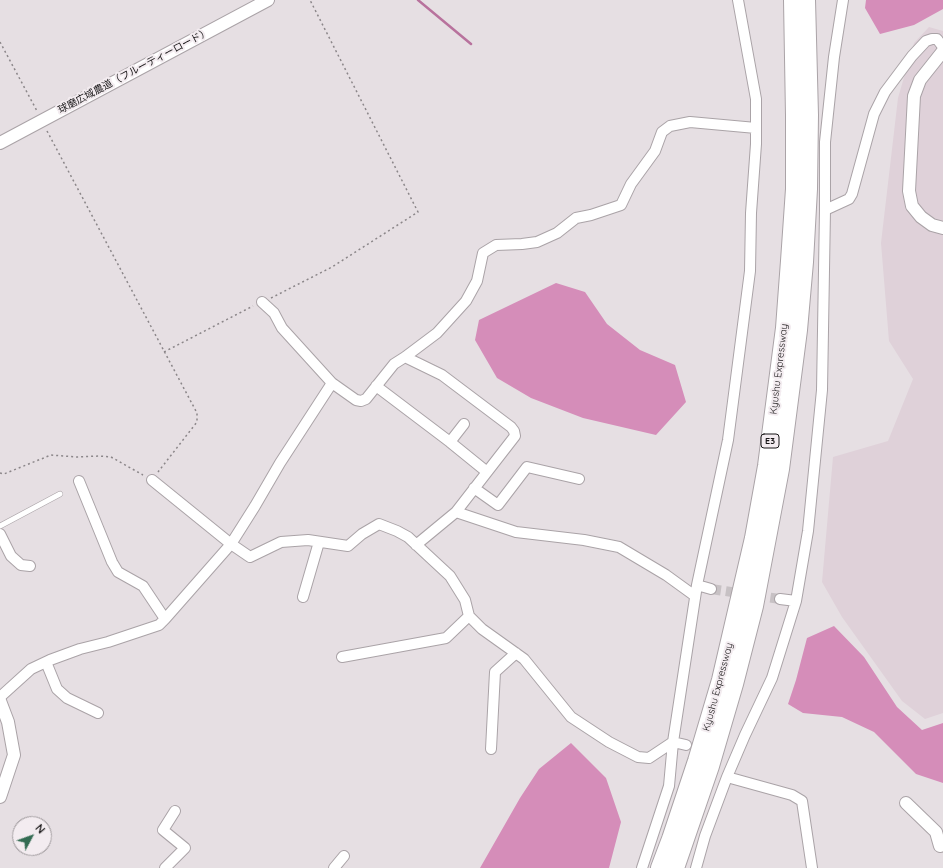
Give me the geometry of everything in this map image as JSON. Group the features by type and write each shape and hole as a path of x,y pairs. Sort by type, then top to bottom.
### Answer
{"highway":[{"name":"Kyushu Expressway","path":"660,868 672,839 721,680 754,538 767,466 785,328 792,232 795,116 793,0"},
{"name":"Kyushu Expressway","path":"675,868 710,766 734,684 754,606 780,469 798,330 805,248 808,189 809,115 806,0"}],"street":[{"name":"球磨広域農道（フルーティーロード）","path":"0,143 268,0"},
{"path":"642,868 669,786 673,742 695,596 728,440 750,271 756,99 738,0"},
{"path":"696,868 705,836 727,777 745,734 772,678 796,601 808,531 822,390 825,142 834,57 843,0"},
{"path":"825,210 849,199 852,194 874,114 889,86 912,56 926,41 932,38 937,39 943,47"},
{"path":"943,51 920,80 914,96 909,190 912,206 921,217 932,225 943,228"},
{"path":"262,302 274,314 282,328 332,383 356,400 361,401 366,399 394,364 437,333 466,301 477,281 483,253 496,245 537,242 557,233 576,218 591,215 621,205 631,184 655,151 662,132 670,126 690,122 756,128"},
{"path":"405,357 442,375 511,427 515,436 456,512 416,545"},
{"path":"0,697 31,669 46,662 80,649 108,642 159,625 231,544 280,463 332,383"},
{"path":"376,386 487,472"},
{"path":"450,442 464,424"},
{"path":"474,488 498,505 527,467 579,479"},
{"path":"152,480 231,544 250,557 281,542 308,540 348,546 362,534 379,524 408,537 450,576 465,600 469,616 482,629 524,659 571,717 609,742 638,757 649,758 673,742 686,745"},
{"path":"79,482 112,562 118,572 143,586 165,619"},
{"path":"456,512 516,532 584,540 619,547 695,596"},
{"path":"0,534 11,556 21,565 30,566"},
{"path":"303,597 319,542"},
{"path":"697,585 711,589"},
{"path":"780,599 796,601"},
{"path":"342,657 446,638 469,616"},
{"path":"492,749 495,672 516,653"},
{"path":"46,662 57,689 67,698 98,713"},
{"path":"0,701 8,722 14,755 0,797"},
{"path":"724,757 734,760"},
{"path":"727,777 792,795 802,801 812,868"},
{"path":"906,803 936,832 942,847"},
{"path":"165,868 185,848 163,830 176,810"},
{"path":"334,868 344,856"}],"lane":[{"path":"0,526 60,494"}],"path":[{"path":"164,352 332,267 418,212 310,0"},
{"path":"0,42 197,412 197,422 152,480 111,457 99,456 77,457 51,454 4,474 0,473"}],"shaded area":[{"path":"866,0 943,0 943,9 914,25 880,34 865,8"},
{"path":"929,27 943,31 943,713 925,719 902,701 842,617 822,582 833,457 888,441 913,379 889,341 881,243 898,98 914,43"},
{"path":"556,283 585,292 607,324 640,350 675,365 686,402 656,435 583,418 531,398 497,378 475,340 479,320"},
{"path":"834,626 864,657 897,707 922,730 943,723 943,783 916,774 874,732 842,717 803,713 788,704 807,638"},
{"path":"571,743 606,778 621,822 609,868 480,868 520,798 539,769"}],"waterway":[{"path":"418,0 471,44"}],"tunnel":[{"path":"711,589 780,599"}]}
